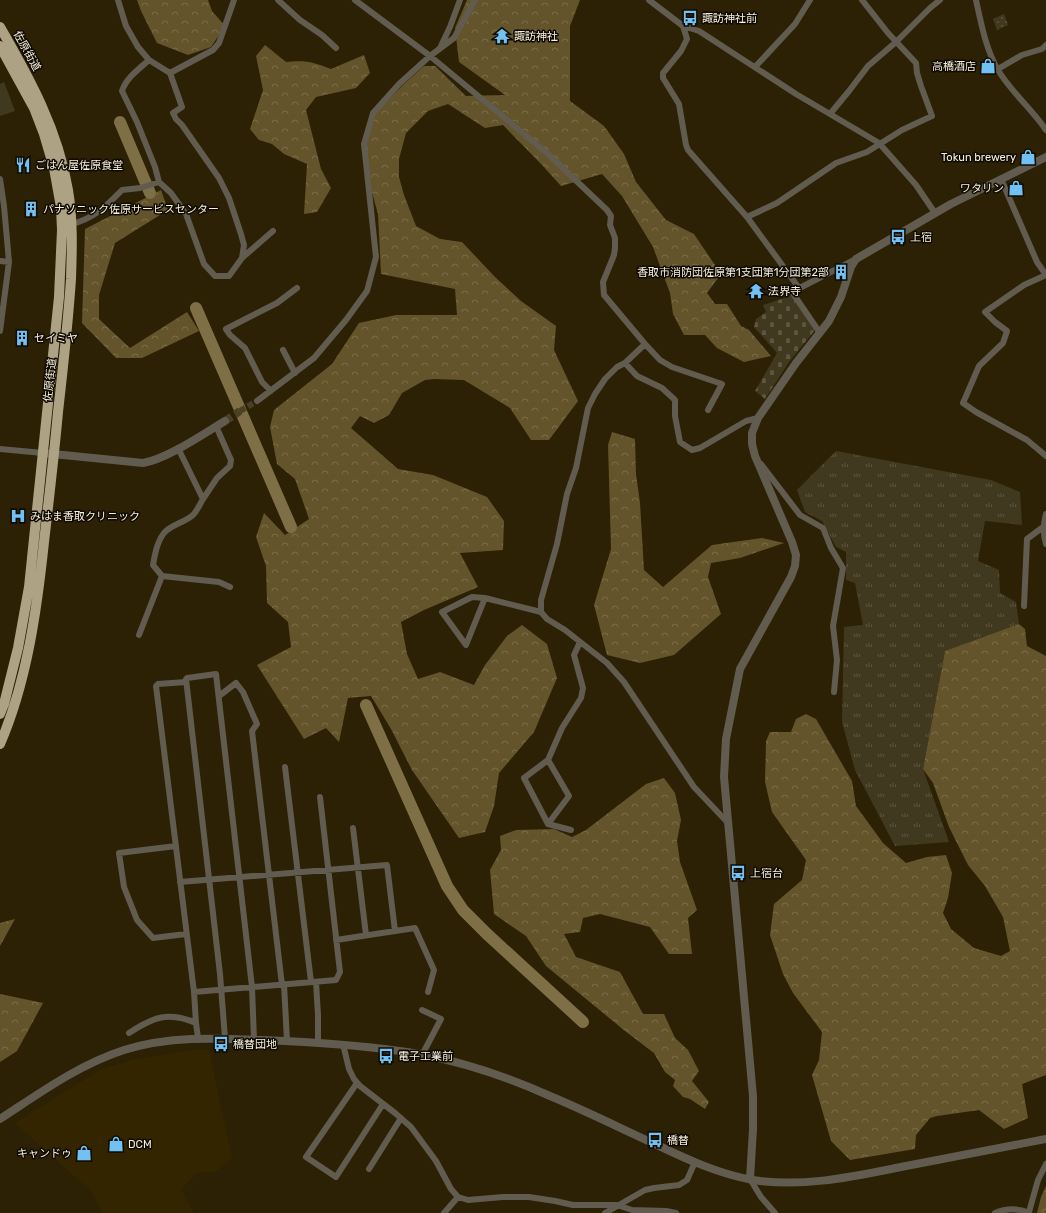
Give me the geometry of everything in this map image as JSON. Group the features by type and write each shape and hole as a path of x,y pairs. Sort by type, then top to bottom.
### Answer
{"highway":[{"name":"佐原街道","path":"0,27 41,102 54,135 71,206 72,224 70,298 39,589 32,634 14,707 0,744"},
{"name":"佐原街道","path":"0,714 4,704 18,648 29,587 59,297 62,250 61,207 54,168 44,134 34,108 1,50"}],"street":[{"path":"118,0 126,26 138,47 149,60 170,73 182,107 174,114 176,119 182,125 220,178 230,198 244,245 242,258"},
{"path":"170,73 213,50 219,43 234,0"},
{"path":"278,0 300,20 322,35 336,48"},
{"path":"355,0 430,56 548,154 607,210 610,216 610,225 615,248 614,255 603,282 604,295 660,360 672,367 722,384 708,410"},
{"path":"439,49 450,27 460,0"},
{"path":"257,401 314,358 346,320 367,291 376,257 364,144 372,113 388,94 430,56 454,38 476,0"},
{"path":"649,0 683,26 699,31 796,94 879,143 916,185 935,213"},
{"path":"755,67 795,24 810,0"},
{"path":"747,217 777,203 836,163 867,152 879,143 902,130 932,116 917,73 916,63 888,33 862,0"},
{"path":"830,114 868,66 896,42 940,0"},
{"path":"976,0 991,56 998,70 1006,82 1046,130"},
{"path":"683,26 687,39 681,51 663,73 663,78 679,104 688,150 747,217 799,288"},
{"path":"998,70 1022,55 1042,49 1046,45"},
{"path":"149,60 124,84 122,92 137,122 155,167 156,183"},
{"path":"820,333 792,292 856,259 935,213 1046,157"},
{"path":"0,179 9,262 0,331"},
{"path":"1001,179 1037,262 1046,275 1024,285 985,312 1007,331 1003,343 979,366 963,403 976,412 1027,440 1046,456"},
{"path":"72,224 83,221 103,210 122,190 140,188 156,183"},
{"path":"156,183 171,194 186,214 204,264 215,276 229,276 242,258 273,231"},
{"path":"775,1213 761,1197 750,1179 753,1096 724,777 724,757 726,739 740,668 791,576 795,566 796,555 792,542 755,456 752,444 752,433 758,418 776,390 829,321 841,298 851,267 856,259"},
{"path":"0,261 9,262"},
{"path":"271,391 262,382 245,348 230,336 226,329 277,303 297,288"},
{"path":"540,612 541,600 557,544 567,494 576,468 588,408 594,394 605,379 645,344"},
{"path":"283,350 296,373"},
{"path":"625,363 637,376 662,388 675,400 675,416 680,442 692,450 700,448 746,421 758,418"},
{"path":"0,449 143,463 153,461 225,421"},
{"path":"216,426 231,460 230,466 217,478 194,514 173,525 164,534 158,543 153,565 162,576 219,582 230,587"},
{"path":"178,448 203,499"},
{"path":"755,456 800,515 823,528 831,548 843,568 833,626 837,660 834,692"},
{"path":"1046,514 1043,528 1046,544"},
{"path":"1024,606 1027,539 1043,528"},
{"path":"140,635 162,576"},
{"path":"485,598 466,645 442,612 472,597 485,598 540,612 547,619 565,630 607,663 624,682 694,787 729,824"},
{"path":"571,830 548,824 524,778 548,760 562,728 581,698 583,688 574,655 580,642"},
{"path":"225,1038 222,990 186,682 187,678 216,674 252,987 254,1040"},
{"path":"186,682 158,684 156,686 194,992 198,1038"},
{"path":"219,696 236,683 243,692 257,724 252,732 283,984 287,1041"},
{"path":"548,760 569,796 548,824"},
{"path":"285,767 318,1015 318,1042"},
{"path":"194,992 336,980 340,972 320,797"},
{"path":"353,828 366,935"},
{"path":"176,846 119,853 124,887 137,920 153,938 186,934"},
{"path":"180,882 269,876 387,865 395,931"},
{"path":"336,940 416,928 434,970 428,992"},
{"path":"422,1010 441,1019 422,1055"},
{"path":"129,1033 146,1022 161,1017 188,1020 196,1023"},
{"path":"0,1120 68,1075 105,1056 148,1044 170,1040 225,1038 343,1044 422,1055 505,1078 550,1095 695,1162 721,1172 750,1179 805,1183 840,1179 1046,1139"},
{"path":"343,1044 350,1069 357,1083 411,1127 436,1161 451,1188 458,1197 468,1200 503,1197 529,1197 555,1200 573,1205 617,1205 632,1210 666,1211 676,1213"},
{"path":"357,1083 306,1157 336,1177 383,1104"},
{"path":"369,1169 401,1118"},
{"path":"605,1213 644,1190 679,1185 687,1180 695,1162"},
{"path":"995,1213 1007,1209 1029,1212 1038,1180 1046,1164"},
{"path":"444,1213 458,1197"}],"shaded area":[{"path":"193,1050 209,1050 232,1158 215,1172 197,1173 181,1189 194,1213 103,1213 92,1192 15,1123 101,1069 132,1060"}],"green space":[{"path":"137,0 208,0 212,11 225,26 211,47 188,55 157,43"},
{"path":"467,0 580,0 570,26 570,101 604,126 624,154 636,182 666,220 694,234 721,274 707,293 715,304 727,304 741,326 749,330 771,356 744,362 717,348 705,335 684,335 673,314 670,293 653,247 622,196 602,174 561,186 503,125 485,128 448,104 428,111 406,133 399,159 399,177 416,226 440,239 462,242 495,277 521,301 556,326 554,350 578,401 549,440 531,440 510,408 464,380 425,380 402,393 389,415 374,423 360,416 351,428 398,469 433,475 487,497 504,521 503,550 460,553 478,587 424,610 401,622 407,654 418,679 440,672 474,685 485,665 507,636 522,625 547,644 557,678 534,732 499,773 494,806 485,832 459,838 412,770 391,729 371,696 348,698 339,742 326,728 304,739 257,665 291,647 288,622 267,603 266,566 256,537 264,513 285,535 309,519 295,479 277,464 270,427 274,410 332,364 359,323 396,315 457,315 455,289 381,274 378,214 366,171 366,143 374,114 424,66 435,66 466,96 505,95 459,62 455,28"},
{"path":"1004,14 1008,25 997,30 993,19"},
{"path":"265,45 286,62 309,62 331,69 364,55 370,73 356,88 316,97 306,110 321,169 331,188 317,212 304,214 307,164 284,154 272,144 259,140 250,129 263,90 256,56"},
{"path":"4,82 15,111 0,116 0,84"},
{"path":"161,190 168,210 115,243 99,295 99,319 130,348 187,312 199,331 142,358 116,358 82,323 85,229"},
{"path":"791,296 816,329 789,362 765,399 755,391 777,353 754,327 756,319 766,312 763,305"},
{"path":"612,432 635,439 636,474 640,503 644,570 663,587 712,545 762,538 784,543 740,558 711,563 708,577 721,614 674,655 640,663 607,655 594,605 611,549 608,445"},
{"path":"836,451 991,480 1020,492 1022,525 985,521 978,561 999,570 1000,593 1016,602 1019,624 945,651 923,769 949,842 895,846 855,770 842,722 844,627 863,625 855,583 846,580 846,552 836,547 822,521 805,512 797,490"},
{"path":"1019,624 1025,629 1027,646 1046,656 1046,1075 1022,1084 1028,1118 1004,1129 979,1110 937,1116 930,1118 916,1135 915,1149 850,1160 831,1141 812,1075 819,1060 822,1032 793,993 783,974 770,935 774,904 802,880 806,860 772,812 765,782 766,741 770,732 791,732 796,719 806,714 816,719 852,781 856,806 883,843 906,863 927,857 946,855 952,873 948,898 943,913 951,929 974,948 1001,956 1010,951 1003,917 985,886 968,865 949,827 933,783 923,769 945,651"},
{"path":"664,778 675,793 681,820 677,841 680,862 697,910 688,918 692,954 669,954 650,927 600,914 583,918 580,932 564,934 576,957 620,972 643,1014 664,1014 675,1038 688,1050 699,1071 692,1081 709,1102 705,1109 690,1099 683,1097 673,1086 675,1080 665,1072 654,1053 546,966 526,936 494,914 490,870 501,850 500,836 516,830 554,829 572,837 586,830 646,784"},
{"path":"15,919 0,946 0,923"},
{"path":"0,994 43,1003 17,1051 0,1062"},
{"path":"1046,1186 1046,1213 1037,1213 1041,1197"}],"waterway":[{"path":"120,122 150,193"},
{"path":"196,308 291,527"},
{"path":"366,705 447,886 463,910 583,1022"}],"tunnel":[{"path":"240,411 257,401"},
{"path":"225,421 240,411"}],"place":[{"name":"諏訪神社前","path":"690,18"},
{"name":"諏訪神社","path":"502,36"},
{"name":"高橋酒店","path":"988,66"},
{"name":"Tokun brewery","path":"1028,157"},
{"name":"ごはん屋佐原食堂","path":"23,165"},
{"name":"ワタリン","path":"1016,188"},
{"name":"パナソニック佐原サービスセンター","path":"31,209"},
{"name":"上宿","path":"898,237"},
{"name":"香取市消防団佐原第1支団第1分団第2部","path":"841,272"},
{"name":"法界寺","path":"756,291"},
{"name":"セイミヤ","path":"22,338"},
{"name":"みはま香取クリニック","path":"18,516"},
{"name":"上宿台","path":"738,873"},
{"name":"橋替団地","path":"221,1044"},
{"name":"電子工業前","path":"386,1056"},
{"name":"橋替","path":"655,1140"},
{"name":"DCM","path":"116,1144"},
{"name":"キャンドゥ","path":"84,1153"}]}
